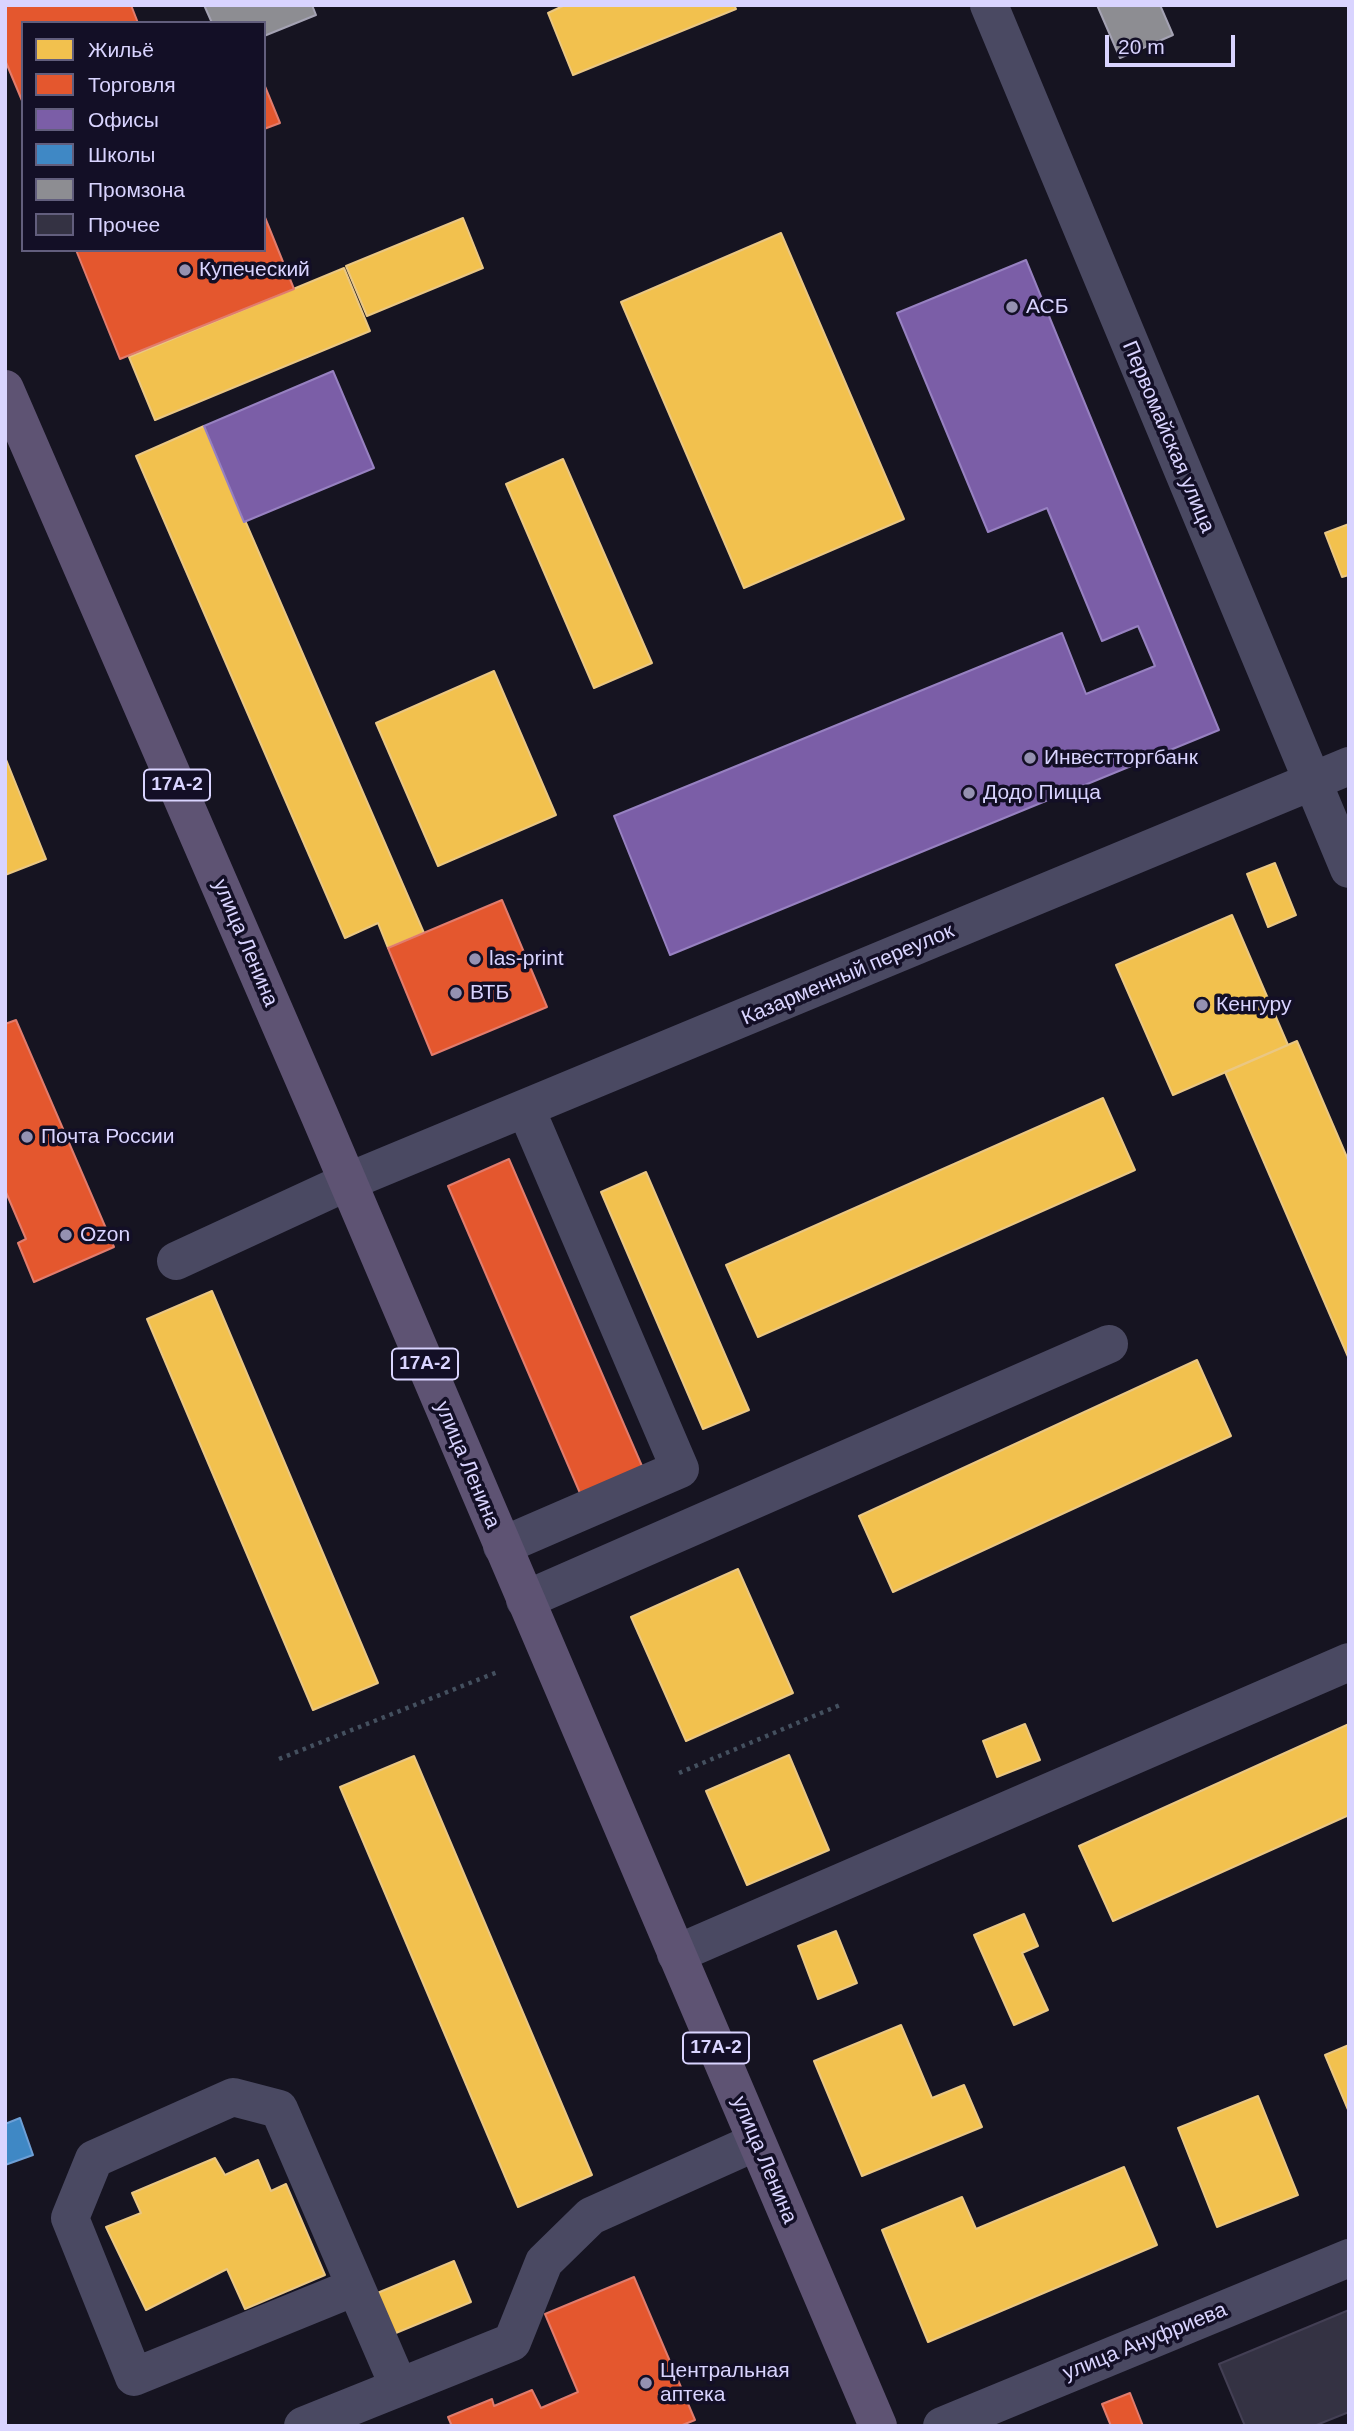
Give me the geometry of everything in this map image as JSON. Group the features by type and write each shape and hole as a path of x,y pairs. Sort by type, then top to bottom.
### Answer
{"main road":[{"name":"улица Ленина","path":"5,389 878,2426"}],"street":[{"name":"Первомайская улица","path":"989,5 1349,869"},
{"name":"Казарменный переулок","path":"176,1261 347,1182 1349,766"},
{"path":"502,1546 680,1469 526,1109"},
{"path":"525,1600 1109,1343"},
{"path":"676,1954 1349,1662"},
{"path":"355,2287 134,2376 70,2218 94,2159 233,2097 279,2109 399,2387"},
{"path":"303,2426 512,2342 544,2262 591,2216 756,2142"},
{"name":"улица Ануфриева","path":"942,2426 1349,2258"}],"path":[{"path":"279,1759 500,1671"},
{"path":"679,1773 840,1704"}],"building: Жильё":[{"path":"565,5 734,5 736,9 573,75 548,13"},
{"path":"463,218 483,268 367,316 346,266"},
{"path":"781,233 904,519 744,588 621,302"},
{"path":"344,268 370,331 155,420 129,357"},
{"path":"204,426 424,933 388,948 378,923 345,938 136,456"},
{"path":"563,459 652,663 594,688 506,484"},
{"path":"1349,524 1349,575 1342,577 1325,533"},
{"path":"494,671 556,815 438,866 376,723"},
{"path":"5,757 46,859 5,875"},
{"path":"1275,863 1296,915 1268,927 1247,874"},
{"name":"Кенгуру","path":"1232,915 1288,1045 1173,1095 1116,965"},
{"path":"1297,1041 1349,1162 1349,1359 1225,1072"},
{"path":"1103,1098 1135,1170 758,1337 726,1265"},
{"path":"646,1172 749,1410 703,1429 601,1192"},
{"path":"212,1291 378,1683 313,1710 147,1319"},
{"path":"1197,1360 1231,1436 893,1592 859,1516"},
{"path":"738,1569 793,1693 686,1741 631,1617"},
{"path":"1025,1724 1040,1760 997,1777 983,1741"},
{"path":"1349,1724 1349,1815 1113,1921 1079,1846"},
{"path":"789,1755 829,1850 747,1885 706,1791"},
{"path":"414,1756 592,2175 518,2207 340,1787"},
{"path":"1024,1914 1038,1946 1022,1953 1048,2010 1014,2025 974,1935"},
{"path":"836,1931 857,1983 818,1999 798,1946"},
{"path":"901,2025 932,2098 964,2085 982,2127 862,2176 814,2061"},
{"path":"1349,2045 1349,2112 1325,2055"},
{"path":"1258,2096 1298,2195 1217,2227 1178,2128"},
{"path":"215,2158 225,2175 258,2160 271,2191 286,2184 325,2275 245,2309 227,2269 146,2310 106,2227 141,2213 132,2193"},
{"path":"1124,2167 1157,2245 928,2342 882,2230 962,2197 976,2229"},
{"path":"454,2261 471,2302 391,2335 375,2294"}],"building: Торговля":[{"path":"5,5 131,5 137,21 21,21 21,98 5,60"},
{"path":"266,89 280,123 266,128"},
{"name":"Купеческий","path":"266,220 294,289 120,359 77,252 266,252"},
{"path":"502,900 547,1007 432,1055 388,948"},
{"path":"16,1020 114,1247 34,1282 18,1243 26,1239 5,1190 5,1024"},
{"path":"509,1159 645,1473 583,1500 448,1186"},
{"path":"634,2277 695,2420 680,2426 448,2426 451,2424 448,2417 492,2399 494,2406 532,2390 541,2408 578,2392 545,2314"},
{"path":"1130,2393 1143,2426 1111,2426 1102,2404"}],"building: Офисы":[{"path":"1026,260 1219,730 670,955 614,816 1062,633 1086,694 1155,666 1138,626 1102,641 1047,508 988,532 897,313"},
{"path":"333,371 374,468 244,522 204,426"}],"building: Школы":[{"path":"20,2118 33,2155 5,2165 5,2124"}],"building: Промзона":[{"path":"204,5 312,5 316,15 266,35 266,21 211,21"},
{"path":"1097,5 1160,5 1173,35 1120,58"}],"building: Прочее":[{"path":"1349,2310 1349,2412 1314,2426 1245,2426 1219,2364"}],"place":[{"name":"Купеческий","path":"185,270"},
{"name":"АСБ","path":"1012,307"},
{"name":"Инвестторгбанк","path":"1030,758"},
{"name":"Додо Пицца","path":"969,793"},
{"name":"las-print","path":"475,959"},
{"name":"ВТБ","path":"456,993"},
{"name":"Кенгуру","path":"1202,1005"},
{"name":"Почта России","path":"27,1137"},
{"name":"Ozon","path":"66,1235"},
{"name":"Центральная аптека","path":"646,2383"}]}
